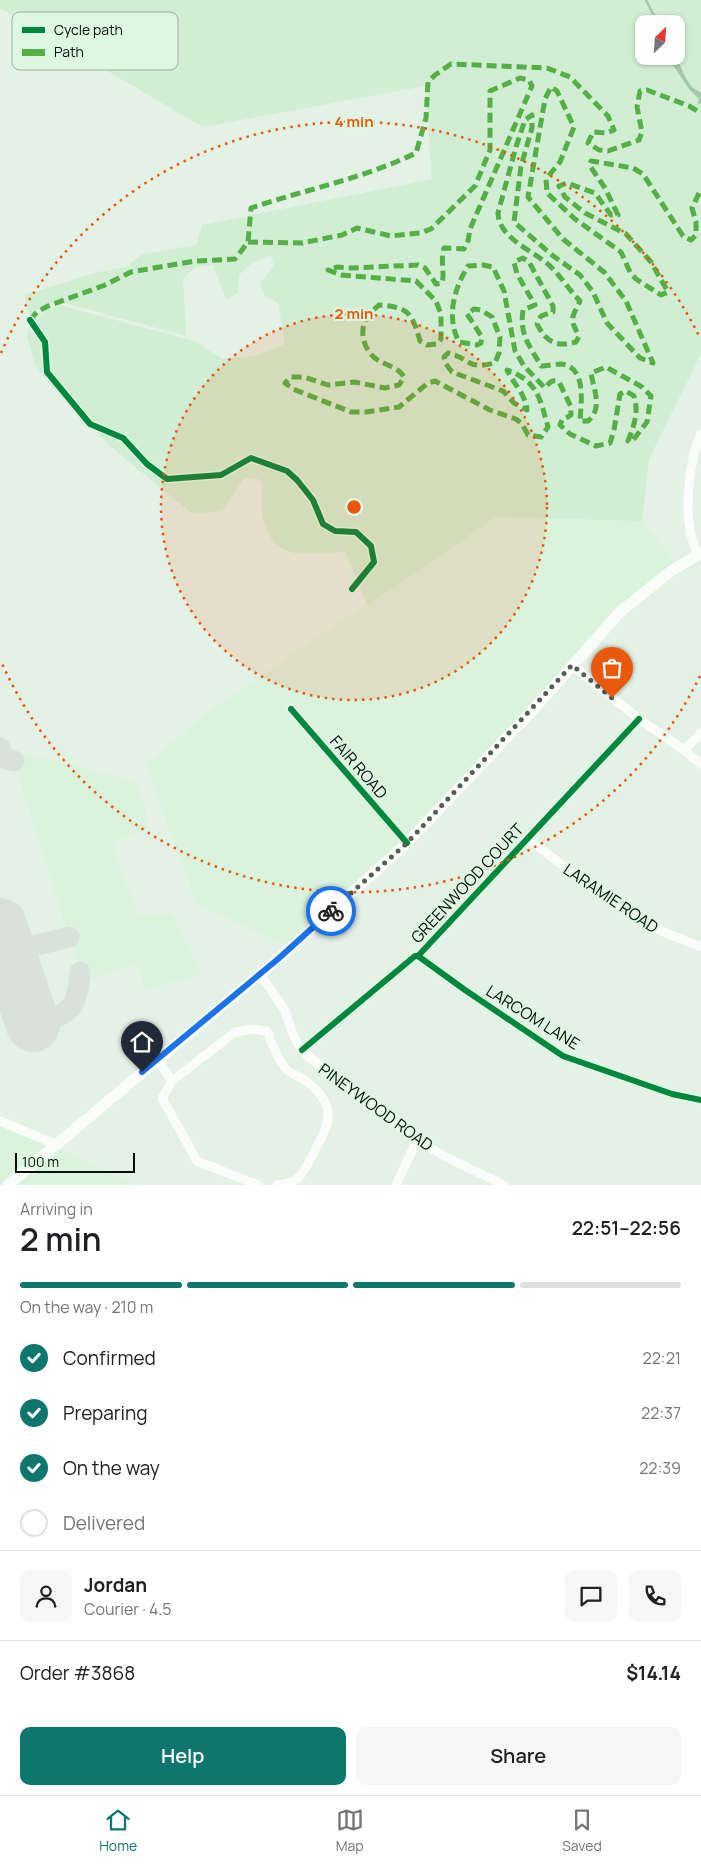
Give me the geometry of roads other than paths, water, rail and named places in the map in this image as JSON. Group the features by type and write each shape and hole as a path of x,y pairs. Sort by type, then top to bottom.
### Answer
{"main road":[{"path":"8,1185 259,974 407,843 620,612 671,570 699,554"}],"street":[{"path":"699,554 690,529 687,500 701,434"},
{"path":"572,665 639,719 701,764"},
{"name":"FAIR ROAD","path":"291,709 407,843"},
{"name":"GREENWOOD COURT","path":"302,1050 415,956 418,956 639,719"},
{"path":"684,750 701,734"},
{"name":"LARAMIE ROAD","path":"527,838 589,886 654,928 701,947"},
{"name":"LARCOM LANE","path":"418,956 563,1056 672,1094 701,1100"},
{"name":"PINEYWOOD ROAD","path":"259,974 284,1010 292,1034 302,1050 417,1140 444,1156 504,1185"},
{"path":"258,1185 197,1161 162,1098 172,1081 235,1032 252,1029 267,1031 275,1053 288,1071 305,1080 317,1091 328,1107 328,1126 302,1176 288,1184 278,1185"},
{"path":"157,1059 172,1081"},
{"path":"0,1121 55,1144"},
{"path":"396,1185 417,1140"}],"waterway":[{"path":"646,0 654,15"},
{"path":"678,65 684,77"}]}
